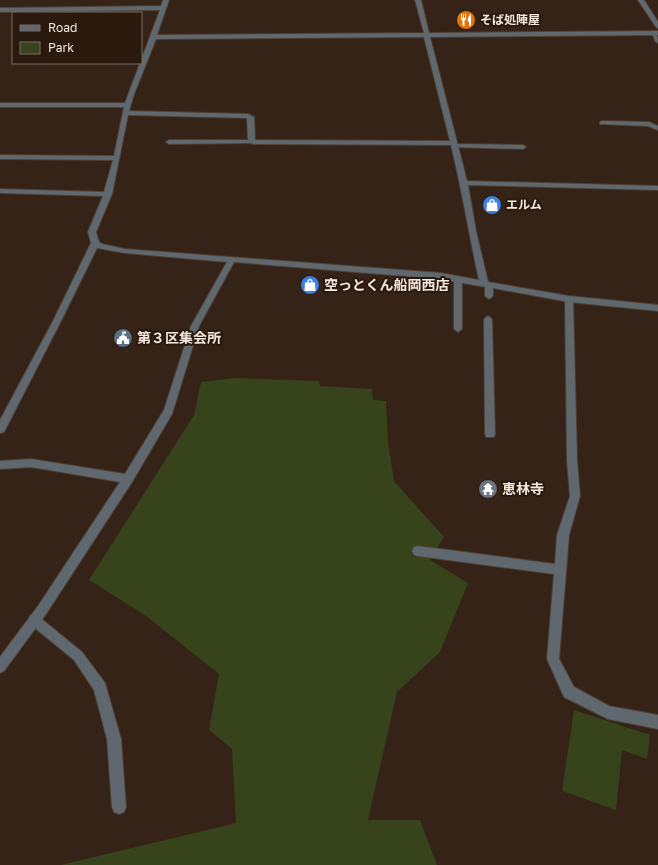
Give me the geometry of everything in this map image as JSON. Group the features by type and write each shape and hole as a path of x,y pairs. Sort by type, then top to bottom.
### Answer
{"street":[{"path":"0,429 53,328 95,243 92,232 101,214 108,194 117,158 127,105 154,37 166,0"},
{"path":"418,0 464,183 472,231 489,296"},
{"path":"641,0 658,26"},
{"path":"0,10 164,8"},
{"path":"154,37 656,33 658,41"},
{"path":"0,105 127,105"},
{"path":"126,114 248,116 251,117 251,139 253,142"},
{"path":"602,123 649,124 658,128"},
{"path":"169,142 523,147"},
{"path":"0,157 117,158"},
{"path":"464,183 658,188"},
{"path":"0,191 108,194"},
{"path":"95,243 100,246 125,251 231,261 441,276 569,300 658,308"},
{"path":"0,667 34,620 128,479 169,411 195,326 231,261"},
{"path":"458,279 458,329"},
{"path":"569,300 572,460 575,496 563,535 553,660 568,692 608,712 658,722"},
{"path":"488,319 493,403 490,434"},
{"path":"0,465 31,463 128,479"},
{"path":"418,551 559,570"},
{"path":"34,620 78,656 100,687 114,739 119,807"}],"green space":[{"path":"235,378 319,381 320,386 372,389 373,400 386,401 388,442 394,481 444,537 430,560 468,583 440,652 397,692 368,820 420,820 437,865 61,865 236,823 232,749 209,730 219,674 146,616 89,580 194,415 201,382"},
{"path":"574,710 650,735 647,759 622,750 616,810 562,791"}],"place":[{"name":"そば処陣屋","path":"466,20"},
{"name":"エルム","path":"492,205"},
{"name":"空っとくん船岡西店","path":"310,285"},
{"name":"第３区集会所","path":"123,338"},
{"name":"恵林寺","path":"488,489"}]}
